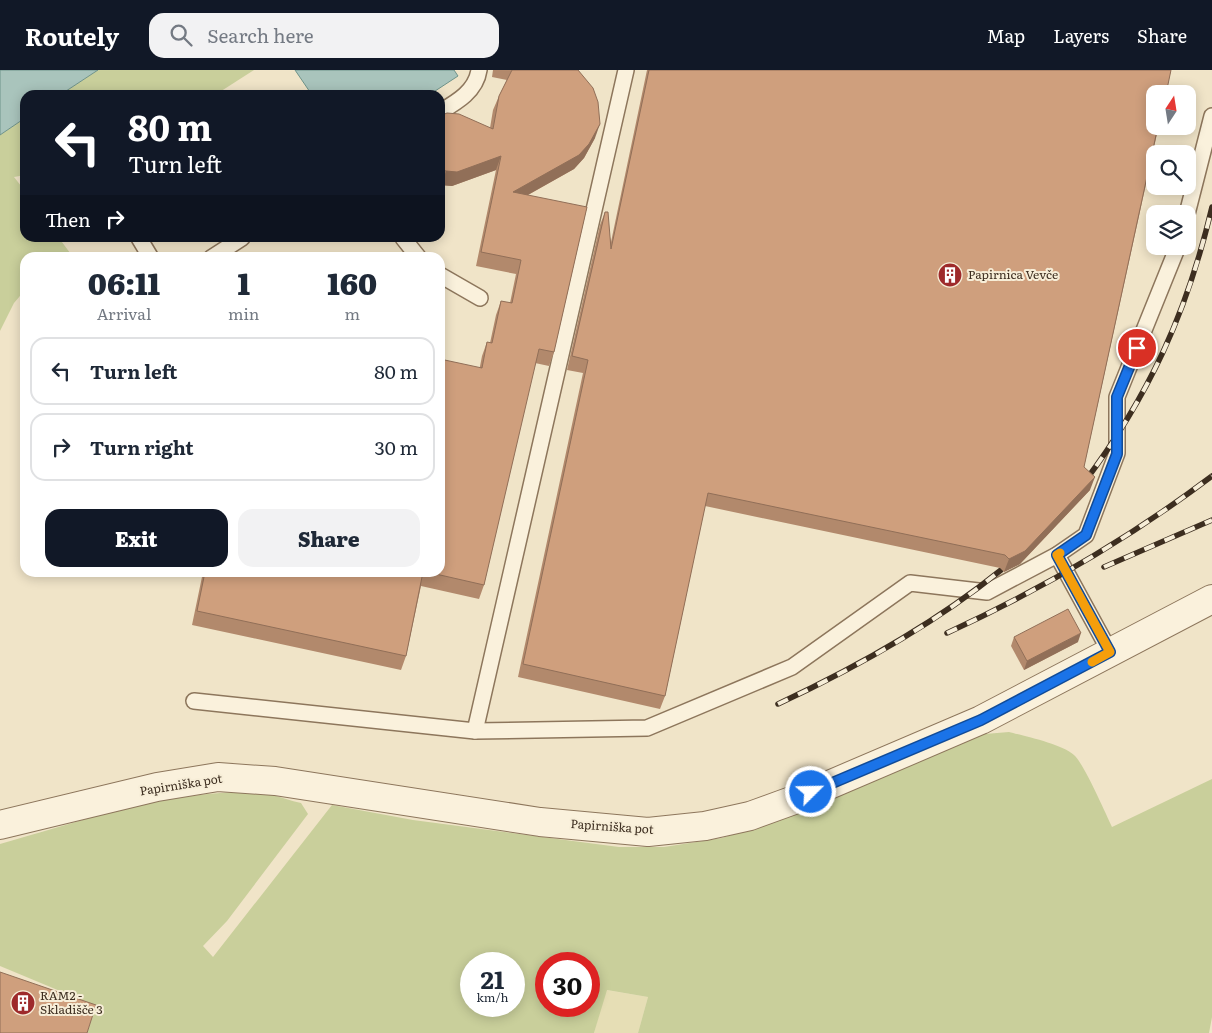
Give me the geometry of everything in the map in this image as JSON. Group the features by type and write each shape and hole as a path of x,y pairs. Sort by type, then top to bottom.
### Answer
{"street":[{"name":"Papirniška pot","path":"0,825 157,787 218,777 274,781 540,822 648,832 705,826 750,816 794,800 981,720 1212,599"}],"lane":[{"path":"445,109 460,100 478,80 479,70"},
{"path":"475,731 626,70"},
{"path":"1189,205 1212,116"},
{"path":"220,252 236,242"},
{"path":"405,242 414,252"},
{"path":"194,700 475,731 647,728 792,667 910,583 987,592 1057,555 1086,535 1117,454 1117,397 1174,255"},
{"path":"445,278 480,298"},
{"path":"1057,555 1110,652"}],"shaded area":[{"path":"606,990 648,997 638,1033 594,1033"}],"green space":[{"path":"98,70 254,70 223,90 68,90"},
{"path":"20,121 20,176 14,177 20,185 20,242 62,242 69,252 20,252 20,296 14,303 0,331 0,135"},
{"path":"1009,732 1061,747 1074,755 1078,760 1112,827 1212,779 1212,1017 1209,1033 638,1033 648,997 607,990 600,1013 600,952 535,952 535,1017 599,1017 594,1033 87,1033 96,1006 0,966 0,844 135,806 206,794 240,792 272,795 301,803 308,814 227,921 203,946 213,957 332,805 413,820 619,847 664,847 722,838 805,811 925,755 973,735"}],"water":[{"path":"0,70 98,70 68,90 20,90 20,121 0,135"},
{"path":"295,70 454,70 458,76 437,90 309,90"}],"building":[{"path":"512,70 578,70 593,88 598,102 600,124 589,144 579,155 513,192 587,207 554,352 539,349 484,585 445,576 445,360 482,368 487,342 492,343 501,301 512,303 521,260 481,252 501,156 457,172 445,171 445,114 459,114 493,129 499,96"},
{"name":"Papirnica Vevče","path":"649,70 1171,70 1168,85 1146,85 1146,135 1156,135 1154,145 1146,145 1146,181 1084,467 1095,477 1025,551 1009,559 1005,555 708,493 665,696 523,664 588,360 572,356 605,212 608,212 611,249"},
{"path":"204,577 422,577 406,656 197,611"},
{"path":"1068,609 1081,633 1027,661 1014,637"},
{"name":"RAM2 - Skladišče 3","path":"0,972 96,1005 87,1033 0,1033"}],"railway":[{"path":"1083,484 1127,418 1163,352 1191,283 1212,207"},
{"path":"947,633 1016,599 1084,562 1149,521 1212,476"},
{"path":"1104,567 1212,520"},
{"path":"778,704 894,644 949,609 1001,570"}],"slow traffic":[{"path":"1060,553 1057,555 1110,652 1092,662"}],"place":[{"name":"Papirnica Vevče","path":"950,275"},
{"name":"RAM2 - Skladišče 3","path":"23,1003"}],"route":[{"path":"811,792 981,720 1110,652 1057,555 1086,535 1117,454 1117,397 1137,348"}]}
